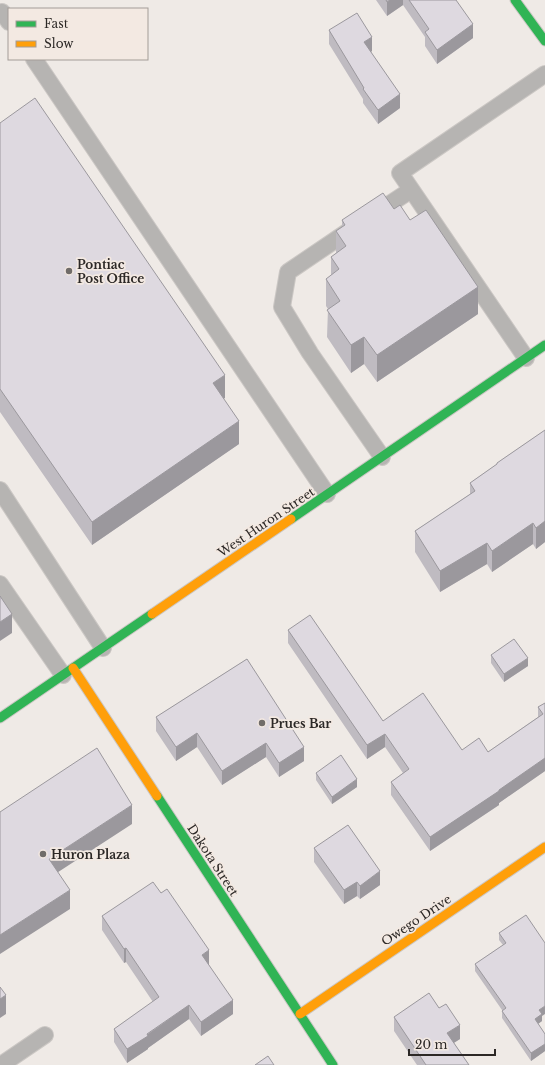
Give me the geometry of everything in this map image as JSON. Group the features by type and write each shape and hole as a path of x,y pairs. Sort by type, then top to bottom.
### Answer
{"main road":[{"path":"515,0 545,41"},
{"name":"West Huron Street","path":"0,718 545,345"},
{"name":"Dakota Street","path":"68,672 333,1065"},
{"name":"Owego Drive","path":"300,1014 545,847"}],"lane":[{"path":"0,13 2,12 8,21"},
{"path":"35,60 327,494"},
{"path":"526,358 400,173 545,74"},
{"path":"382,457 310,354 282,307 288,272 411,190"},
{"path":"0,490 103,648"},
{"path":"0,584 68,672"},
{"path":"1,1065 45,1035"}],"building":[{"path":"409,0 456,0 473,24 437,50 425,32 429,29"},
{"path":"357,13 372,37 364,42 400,94 378,110 363,89 364,88 329,30"},
{"name":"Pontiac Post Office","path":"35,98 225,375 213,383 239,421 92,522 0,389 0,123"},
{"path":"383,193 394,209 400,205 410,220 426,210 478,287 377,355 364,337 351,345 327,310 340,301 326,279 339,269 331,257 346,246 336,231 345,225 342,220"},
{"path":"545,430 545,521 536,528 533,523 492,551 487,543 440,571 415,531 475,491 470,483"},
{"path":"0,596 12,614 0,622"},
{"path":"310,615 383,721 423,693 462,750 479,738 488,752 543,714 538,707 545,703 545,758 430,837 391,782 409,769 385,734 367,745 288,630"},
{"path":"514,639 528,658 504,674 491,655"},
{"path":"247,659 304,747 279,763 266,743 222,771 197,733 176,747 156,717"},
{"name":"Huron Plaza","path":"97,748 132,805 49,859 70,890 0,935 0,812"},
{"path":"341,755 357,779 332,797 316,773"},
{"path":"348,825 380,871 360,886 357,882 344,890 314,848"},
{"path":"153,882 161,893 167,889 209,950 202,955 233,1000 201,1022 189,1005 147,1034 148,1036 127,1049 114,1029 159,997 126,948 124,949 102,916"},
{"path":"526,915 545,943 545,1006 539,1010 542,1014 535,1019 545,1034 545,1044 531,1053 502,1011 506,1008 475,964 506,943 499,933"},
{"path":"0,987 6,995 0,999"},
{"path":"429,993 439,1008 446,1004 460,1025 447,1033 469,1065 426,1065 394,1017"},
{"path":"268,1056 274,1065 255,1065"}],"traffic: fast":[{"path":"515,0 545,41"},
{"path":"291,519 545,345"},
{"path":"0,718 152,614"},
{"path":"157,796 333,1065"}],"traffic: slow":[{"path":"152,614 291,519"},
{"path":"73,668 157,796"},
{"path":"300,1014 545,847"}],"place":[{"name":"Pontiac Post Office","path":"69,271"},
{"name":"Prues Bar","path":"262,723"},
{"name":"Huron Plaza","path":"43,854"}]}
